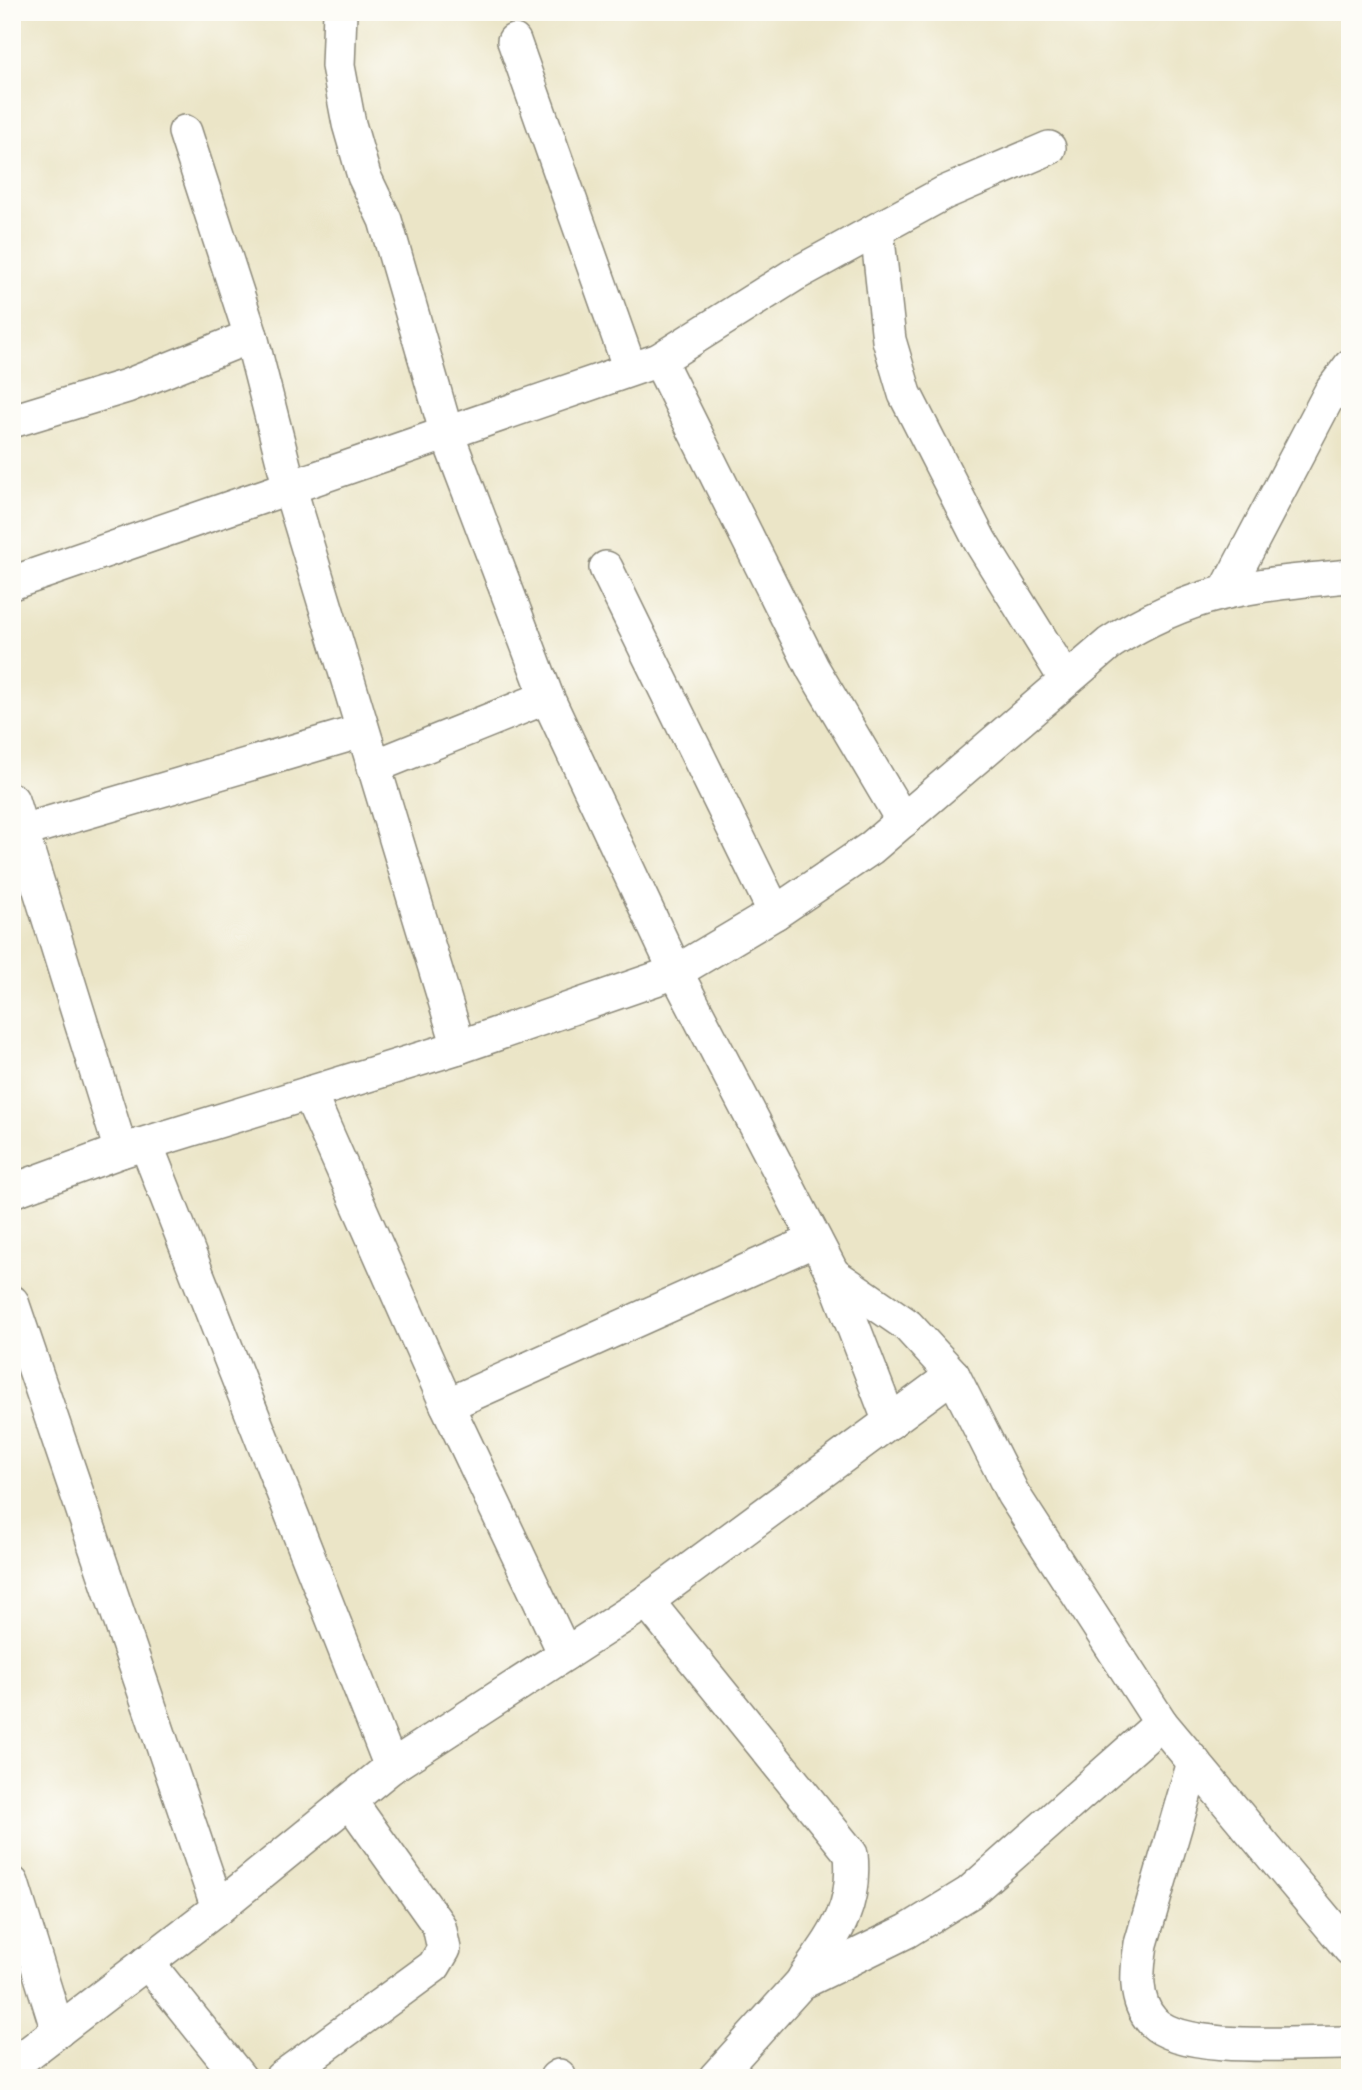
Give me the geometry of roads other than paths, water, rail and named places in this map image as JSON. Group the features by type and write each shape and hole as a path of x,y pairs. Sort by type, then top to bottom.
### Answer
{"street":[{"path":"340,12 338,66 349,124 364,176 385,220 446,431 547,697 676,972 833,1274 890,1422"},
{"path":"514,41 645,364 813,669 903,821"},
{"path":"185,132 251,336 290,489 458,1047"},
{"path":"12,583 645,364 794,275 944,193 1049,148"},
{"path":"877,230 889,340 905,394 980,541 1066,680"},
{"path":"12,421 127,386 251,336"},
{"path":"1226,591 1330,393 1350,366"},
{"path":"606,568 775,913"},
{"path":"12,1191 134,1148 458,1047 676,972 775,913 871,848 1110,643 1148,618 1226,591 1350,576"},
{"path":"373,768 547,697"},
{"path":"22,831 362,731"},
{"path":"12,800 134,1148 391,1768"},
{"path":"309,1093 447,1405 565,1654"},
{"path":"447,1405 815,1240"},
{"path":"833,1274 907,1325 953,1375 1013,1494 1161,1723 1350,1949"},
{"path":"12,1303 218,1908"},
{"path":"12,2066 218,1908 391,1768 646,1601 953,1375"},
{"path":"646,1601 851,1853 851,1896 843,1922 801,1983 715,2078"},
{"path":"801,1983 907,1931 969,1893 1161,1723"},
{"path":"1194,1762 1141,1944 1136,1970 1145,2009 1153,2022 1190,2040 1350,2043"},
{"path":"281,2078 434,1966 444,1949 439,1926 350,1801"},
{"path":"12,1883 58,2031"},
{"path":"147,1962 240,2078"}]}
